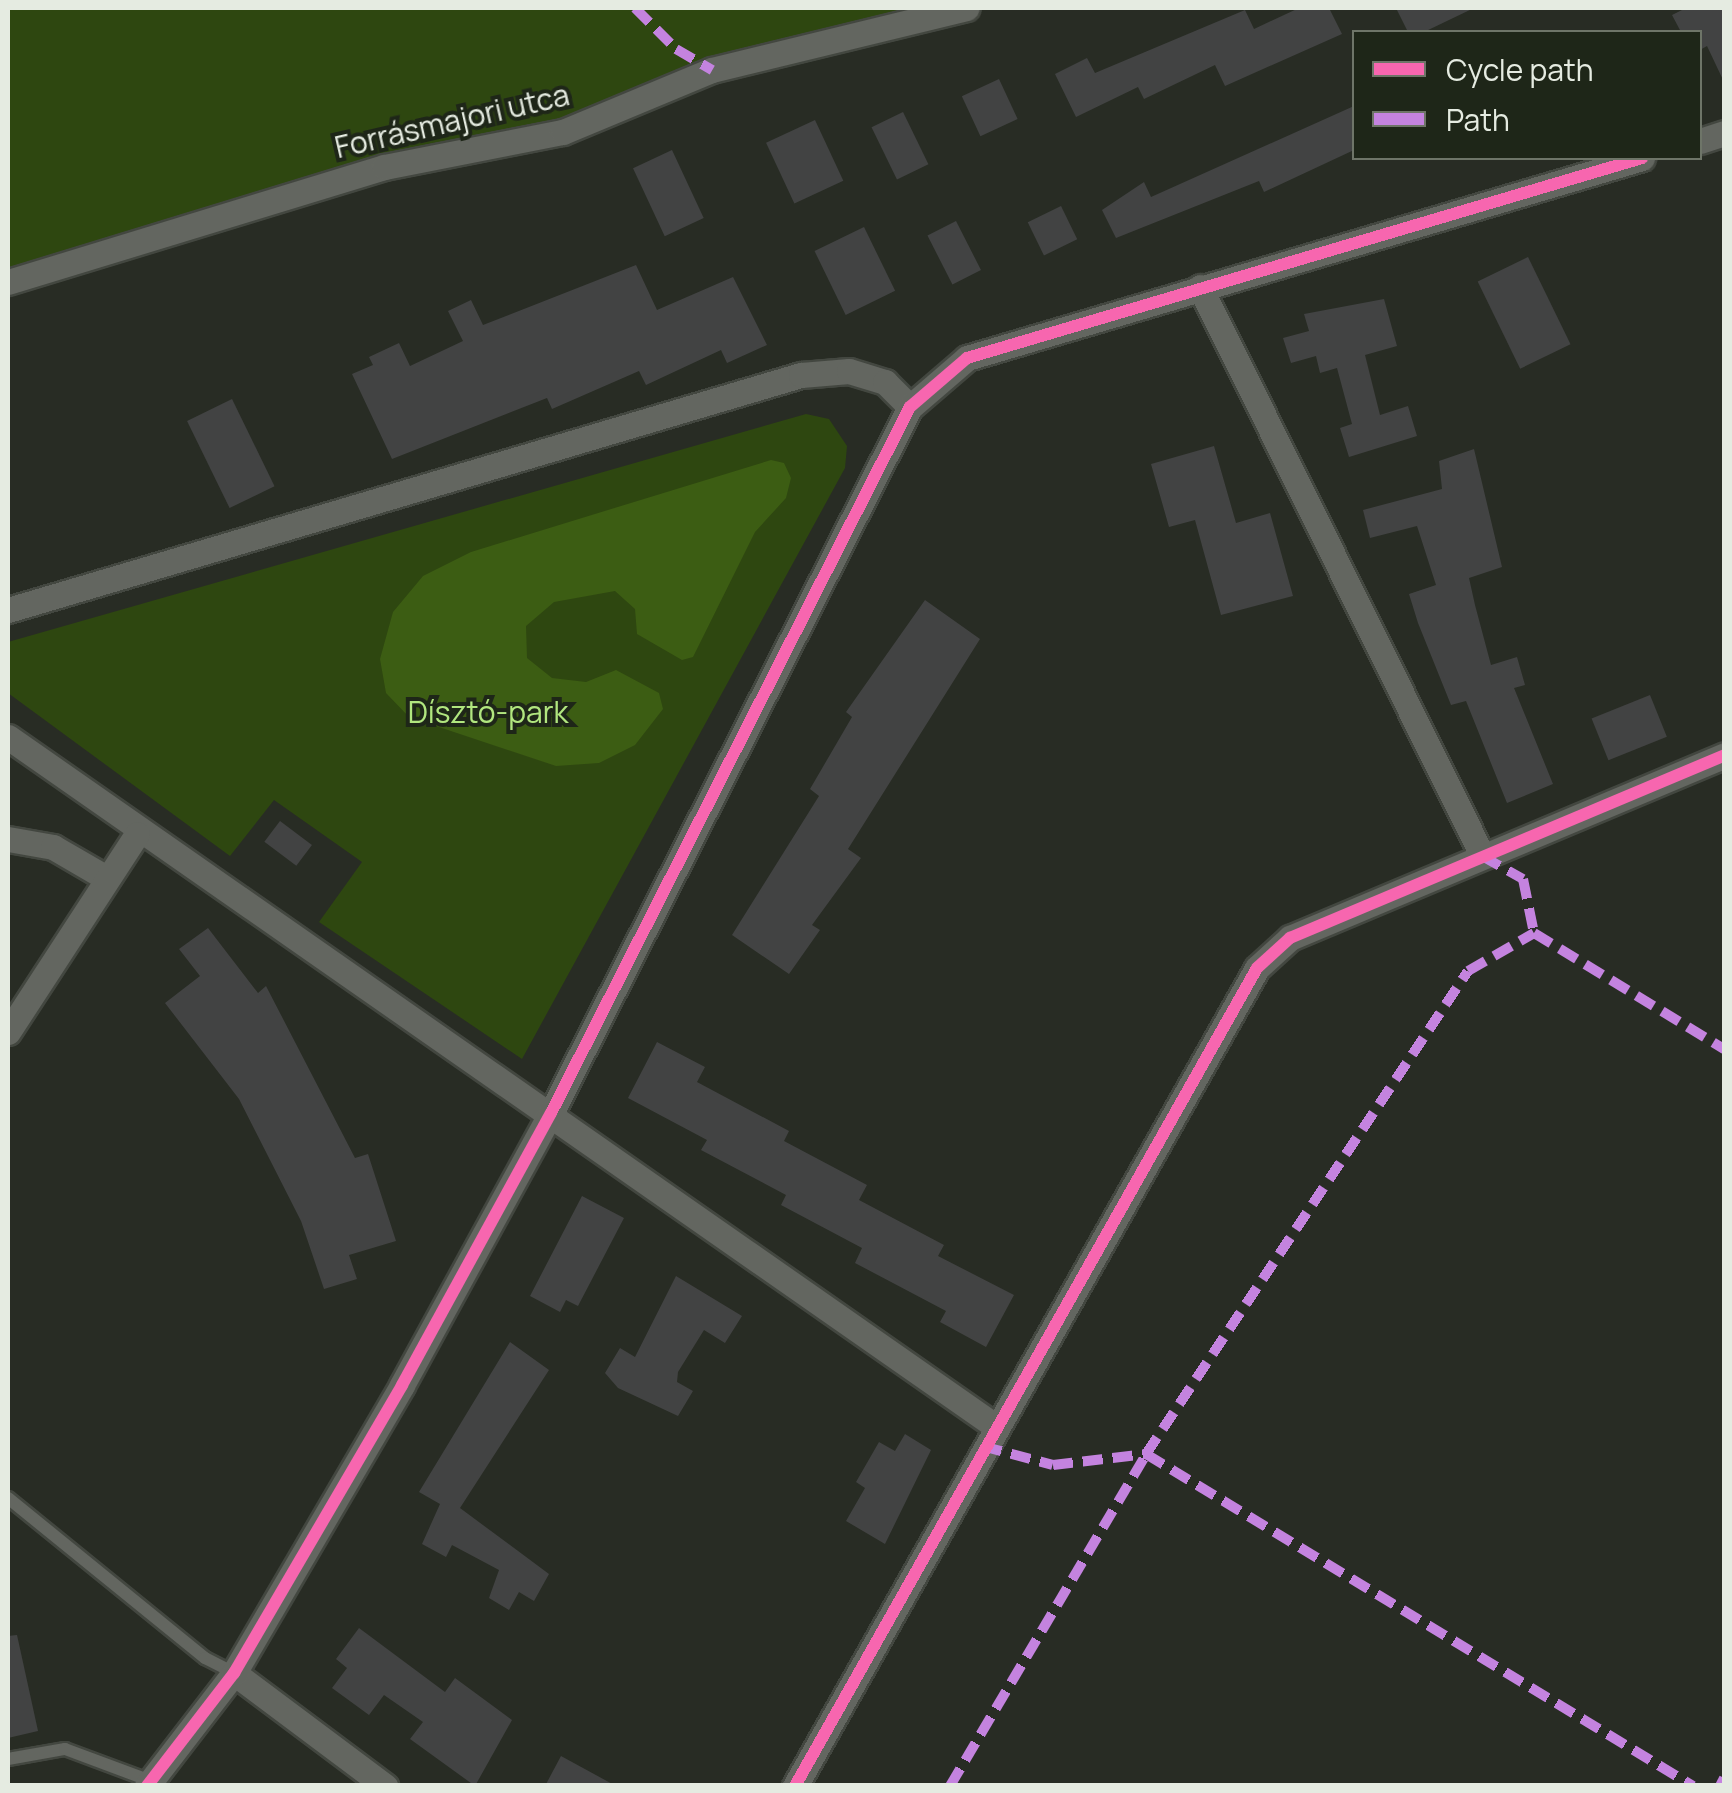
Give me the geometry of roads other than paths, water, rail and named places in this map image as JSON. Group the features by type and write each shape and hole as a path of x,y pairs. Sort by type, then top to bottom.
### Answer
{"street":[{"name":"Forrásmajori utca","path":"8,282 384,167 563,132 712,70 967,8"},
{"path":"149,1783 234,1673 551,1113 910,407 967,358 1635,160"},
{"path":"1200,287 1482,856"},
{"path":"8,610 801,375 863,375 885,382 910,407"},
{"path":"8,737 137,834 551,1113 994,1425"},
{"path":"795,1786 994,1425 1257,968 1290,938 1724,756"},
{"path":"8,1032 18,988 137,834"},
{"path":"8,839 53,847 103,876"},
{"path":"234,1673 385,1786"}],"lane":[{"path":"8,1498 205,1658 234,1673"},
{"path":"8,1759 65,1749 149,1783"}],"park label":[{"name":"Dísztó-park","path":"488,712"}]}
